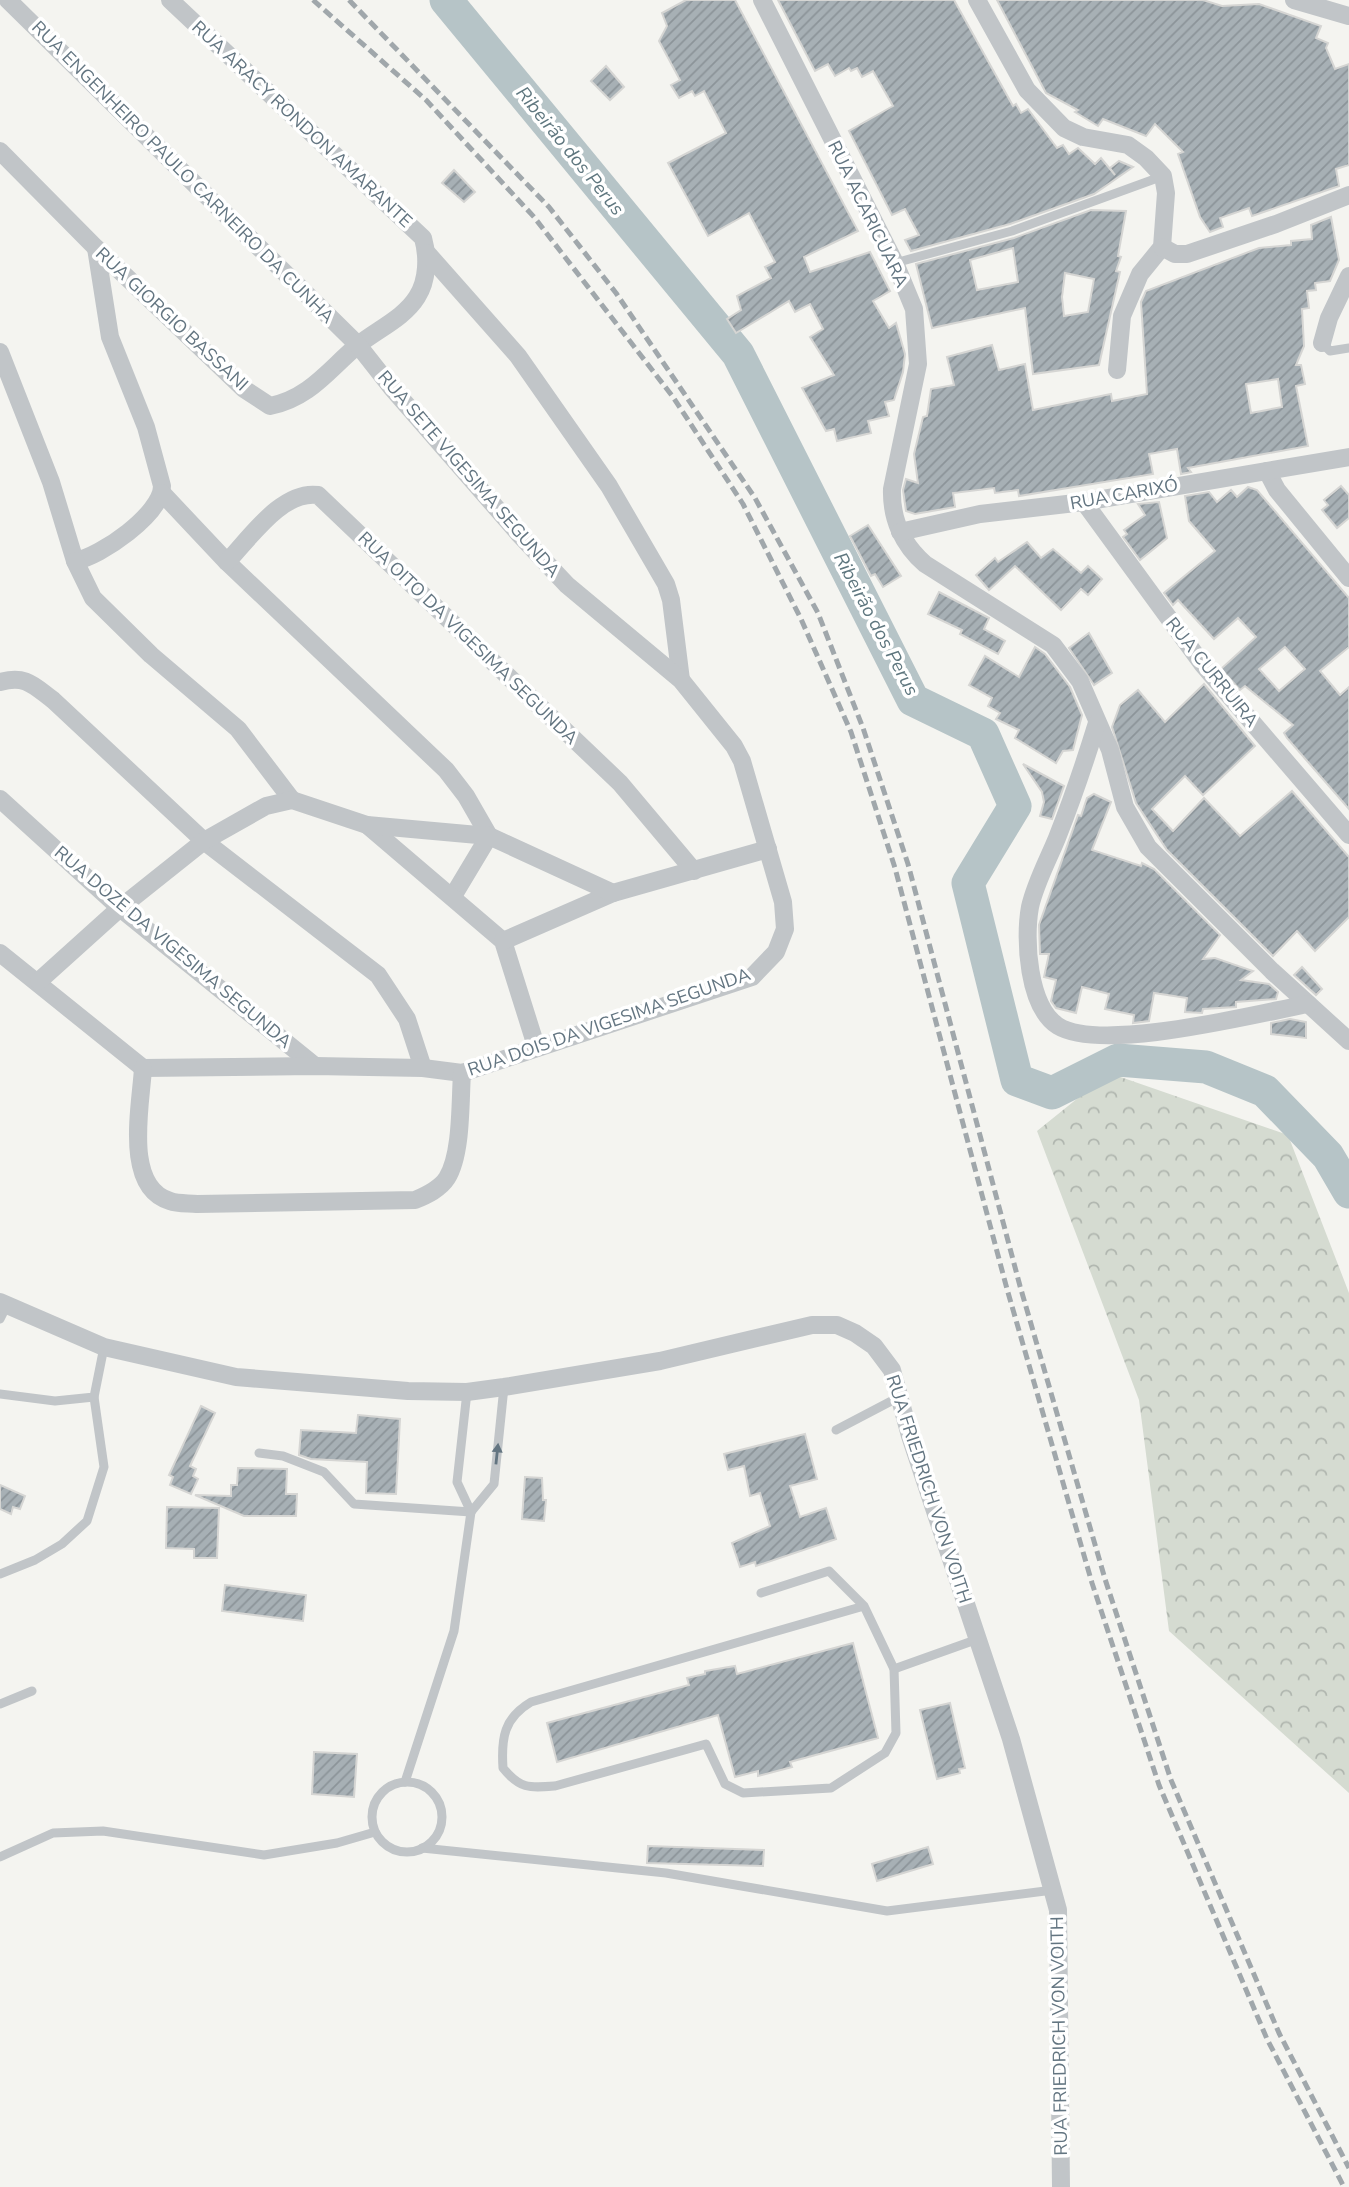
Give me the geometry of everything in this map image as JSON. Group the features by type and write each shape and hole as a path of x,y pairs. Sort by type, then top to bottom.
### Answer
{"street":[{"name":"RUA ENGENHEIRO PAULO CARNEIRO DA CUNHA","path":"8,0 358,345"},
{"name":"RUA ARACY RONDON AMARANTE","path":"170,0 423,238 427,253 518,356 610,486 666,584 671,600 681,680"},
{"name":"RUA ACARICUARA","path":"762,0 895,263 914,309 919,364 892,489 891,507 900,532 915,555 925,564 1053,645 1080,681 1110,750 1125,807 1147,847 1160,863 1349,1041"},
{"path":"977,0 1027,90 1064,128 1083,137 1128,145 1146,158 1163,176 1166,193 1162,247 1140,275 1122,316 1117,370"},
{"path":"1294,0 1349,16"},
{"name":"RUA GIORGIO BASSANI","path":"0,151 96,248 244,389 270,406 289,402 314,387 358,345"},
{"path":"1162,247 1175,254 1186,254 1276,224 1349,195"},
{"path":"96,248 110,337 155,453 162,493 228,562 446,770 466,796 489,836"},
{"path":"358,345 396,319 417,297 425,277 427,253"},
{"path":"1322,343 1329,318 1349,276"},
{"name":"RUA SETE VIGESIMA SEGUNDA","path":"358,345 480,491 567,585 681,680"},
{"path":"0,352 51,482 75,561 93,598 151,655 238,729 292,800"},
{"name":"RUA CARIXÓ","path":"900,532 980,514 1084,502 1135,491 1349,457"},
{"path":"1267,471 1276,490 1349,578"},
{"path":"75,561 95,556 106,548 148,512 162,493"},
{"name":"RUA OITO DA VIGESIMA SEGUNDA","path":"228,562 282,506 304,493 318,495 621,783 694,871"},
{"name":"RUA CURRUIRA","path":"1084,502 1203,664 1349,835"},
{"path":"0,682 16,678 30,683 53,700 204,841 378,975 407,1019 422,1068"},
{"name":"RUA DOIS DA VIGESIMA SEGUNDA","path":"143,1068 315,1066 422,1068 462,1073 536,1046 752,977 776,952 785,929 783,902 742,761 681,680"},
{"path":"1097,723 1074,796 1030,905 1027,939 1032,977 1041,1006 1048,1018 1060,1027 1109,1036 1308,1004"},
{"name":"RUA DOZE DA VIGESIMA SEGUNDA","path":"0,799 120,908 315,1066"},
{"path":"39,981 120,908 204,841 266,806 292,800 367,825 489,836 613,893"},
{"path":"367,825 503,941 536,1046"},
{"path":"453,896 489,836"},
{"path":"503,941 613,893 768,849"},
{"path":"0,953 39,981 143,1068 138,1164 150,1189 168,1201 197,1204 415,1200 431,1193 446,1179 455,1157 462,1073"},
{"name":"RUA FRIEDRICH VON VOITH","path":"2,1309 104,1347 236,1377 408,1391 467,1392 503,1387 660,1361 811,1325 837,1325 874,1346 892,1370 1011,1739 1058,1910 1061,2187"}],"lane":[{"path":"895,263 1012,231 1163,176"},
{"path":"1322,343 1330,351 1349,348"},
{"path":"0,1574 35,1560 62,1544 87,1521 104,1467 94,1397 104,1347"},
{"path":"405,1782 454,1631 471,1512 494,1484 503,1387"},
{"path":"467,1392 457,1482 471,1512"},
{"path":"0,1394 55,1401 94,1397"},
{"path":"836,1430 900,1398"},
{"path":"258,1453 283,1456 324,1472 354,1504 471,1512"},
{"path":"761,1592 829,1571 864,1606 894,1669 896,1733 885,1753 864,1769 831,1788 743,1793 725,1784 706,1744 555,1786 523,1785 515,1782 503,1768 505,1727 518,1710 531,1702 864,1606"},
{"path":"894,1669 978,1639"},
{"path":"0,1704 32,1692"},
{"path":"405,1782 419,1784 430,1790 439,1801 442,1815 440,1828 433,1840 422,1848 409,1852 396,1850 384,1843 376,1832 372,1819 374,1805 381,1794 392,1785 405,1782"},
{"path":"0,1857 53,1833 103,1831 264,1855 337,1843 376,1832"},
{"path":"422,1848 666,1872 887,1911 1053,1890"}],"green space":[{"path":"1109,1073 1288,1135 1349,1293 1349,1793 1169,1631 1139,1400 1037,1131"}],"building":[{"path":"686,0 735,0 858,231 804,257 810,272 870,252 890,291 873,301 889,328 896,323 905,354 903,372 894,400 885,402 889,416 868,421 871,433 837,441 834,429 826,431 802,388 834,375 810,337 823,329 810,304 795,312 789,301 736,333 727,319 741,310 737,296 771,278 765,267 775,262 749,213 708,236 668,163 726,133 704,91 695,96 692,91 679,98 671,85 680,80 659,41 667,26 662,13"},
{"path":"778,0 954,0 1013,106 1016,104 1021,113 1028,109 1057,148 1063,145 1069,154 1078,148 1095,164 1101,158 1115,175 1110,168 1119,161 1133,167 1094,194 1010,224 911,251 905,240 919,235 905,209 892,215 849,131 893,106 873,71 862,77 857,68 851,71 849,68 835,76 828,64 815,71"},
{"path":"997,0 1203,0 1222,6 1259,4 1321,26 1316,38 1328,43 1326,48 1335,69 1349,64 1349,165 1336,169 1339,186 1252,216 1249,208 1220,218 1223,227 1210,232 1200,217 1178,154 1183,152 1155,124 1146,136 1103,119 1098,126 1075,112 1078,110 1046,93"},
{"path":"606,66 624,87 610,100 591,81"},
{"path":"454,170 475,192 464,202 442,183"},
{"path":"1091,210 1126,211 1118,256 1121,257 1116,271 1120,272 1099,365 1033,374 1025,308 932,328 916,264 1014,238","holes":["1013,248 1018,282 977,290 970,260","1065,273 1094,279 1088,312 1064,316 1062,297"]},
{"path":"1331,217 1339,260 1330,281 1315,283 1316,290 1307,291 1309,308 1302,309 1304,346 1296,365 1301,365 1305,384 1296,386 1308,446 1188,468 1191,472 1181,474 1177,449 1149,454 1153,474 1019,496 1018,490 995,493 994,488 953,493 955,507 915,514 906,511 903,490 906,479 918,483 914,454 923,417 927,416 931,389 954,385 947,357 992,345 999,370 1025,364 1033,410 1111,394 1112,401 1147,394 1141,302 1146,291 1259,248 1291,245 1291,241 1312,239 1311,225","holes":["1278,379 1282,407 1251,413 1246,384"]},
{"path":"1341,486 1349,495 1349,518 1337,528 1322,510 1328,505 1324,500"},
{"path":"1248,487 1257,490 1349,598 1349,647 1320,671 1340,695 1349,687 1349,809 1287,738 1284,733 1293,725 1245,686 1240,690 1221,669 1256,637 1238,618 1214,639 1178,600 1173,605 1164,593 1215,551 1189,521 1185,496 1209,492 1217,502 1231,490 1237,497","holes":["1285,647 1305,669 1279,691 1259,669"]},
{"path":"1159,502 1167,538 1140,560 1123,537 1127,534 1124,530 1145,515 1138,504"},
{"path":"868,525 901,576 883,587 875,574 871,576 850,536"},
{"path":"1027,542 1041,558 1053,549 1081,573 1088,566 1102,579 1088,595 1081,589 1061,610 1015,566 989,590 976,575 995,558 998,562"},
{"path":"939,592 989,618 984,629 1005,641 998,654 960,634 962,630 928,614"},
{"path":"1089,633 1112,673 1094,685 1069,648"},
{"path":"1035,647 1045,654 1070,687 1082,715 1073,750 1063,751 1056,763 1015,738 1019,730 996,719 1000,713 988,706 992,698 969,685 985,656 1019,677"},
{"path":"1204,684 1255,746 1203,795 1185,776 1152,809 1173,831 1204,798 1240,836 1292,791 1349,857 1349,917 1315,951 1297,931 1273,956 1167,850 1136,803 1112,727 1120,705 1138,690 1165,722"},
{"path":"1023,764 1064,786 1052,819 1040,816 1044,802 1042,792"},
{"path":"1094,794 1111,802 1092,850 1141,866 1142,863 1154,869 1220,935 1203,959 1215,958 1253,971 1241,980 1269,984 1278,992 1276,999 1236,1002 1236,1007 1203,1009 1202,1013 1185,1012 1187,998 1154,993 1149,1021 1133,1023 1134,1015 1105,1009 1109,994 1082,987 1076,1013 1056,1008 1051,1001 1056,980 1044,977 1049,954 1040,954 1039,925 1078,815 1081,816 1087,798"},
{"path":"1302,967 1322,989 1316,995 1294,975"},
{"path":"1290,1019 1306,1022 1306,1038 1271,1034 1271,1023"},
{"path":"201,1406 215,1413 190,1466 196,1469 193,1476 198,1479 191,1494 170,1485 173,1477 169,1475"},
{"path":"358,1415 400,1419 396,1494 366,1493 367,1462 311,1459 299,1455 301,1430 356,1433"},
{"path":"805,1434 817,1479 790,1486 800,1517 826,1508 836,1539 756,1566 755,1562 740,1567 732,1543 770,1526 760,1493 750,1496 744,1466 728,1470 724,1454"},
{"path":"238,1468 287,1469 286,1494 297,1494 296,1516 244,1516 195,1495 231,1496 231,1485 237,1485"},
{"path":"525,1477 542,1478 543,1500 546,1500 544,1521 522,1519"},
{"path":"0,1485 25,1496 20,1509 13,1507 11,1514 0,1509"},
{"path":"167,1507 219,1508 217,1558 194,1558 194,1549 166,1548"},
{"path":"225,1585 306,1595 303,1621 222,1611"},
{"path":"853,1643 878,1738 790,1762 792,1767 758,1776 758,1771 735,1777 718,1715 557,1762 547,1723 689,1685 687,1678 705,1674 705,1671 735,1666 737,1674"},
{"path":"950,1703 965,1768 959,1769 960,1773 937,1779 920,1710"},
{"path":"314,1752 357,1754 354,1797 312,1794"},
{"path":"648,1846 764,1850 763,1866 647,1863"},
{"path":"928,1847 933,1864 877,1881 872,1864"}],"waterway":[{"name":"Ribeirão dos Perus","path":"446,0 738,354 913,700 983,734 1015,806 968,883 1017,1080 1052,1093 1118,1060 1206,1067 1265,1091 1328,1156 1349,1192"}],"railway":[{"path":"313,0 426,100 534,217 673,397 743,504 801,619 851,732 895,868 1007,1289 1092,1583 1159,1785 1267,2039 1344,2187"},
{"path":"349,0 549,207 616,293 755,498 818,613 863,728 908,864 1020,1286 1105,1579 1171,1780 1279,2033 1349,2168"}]}
